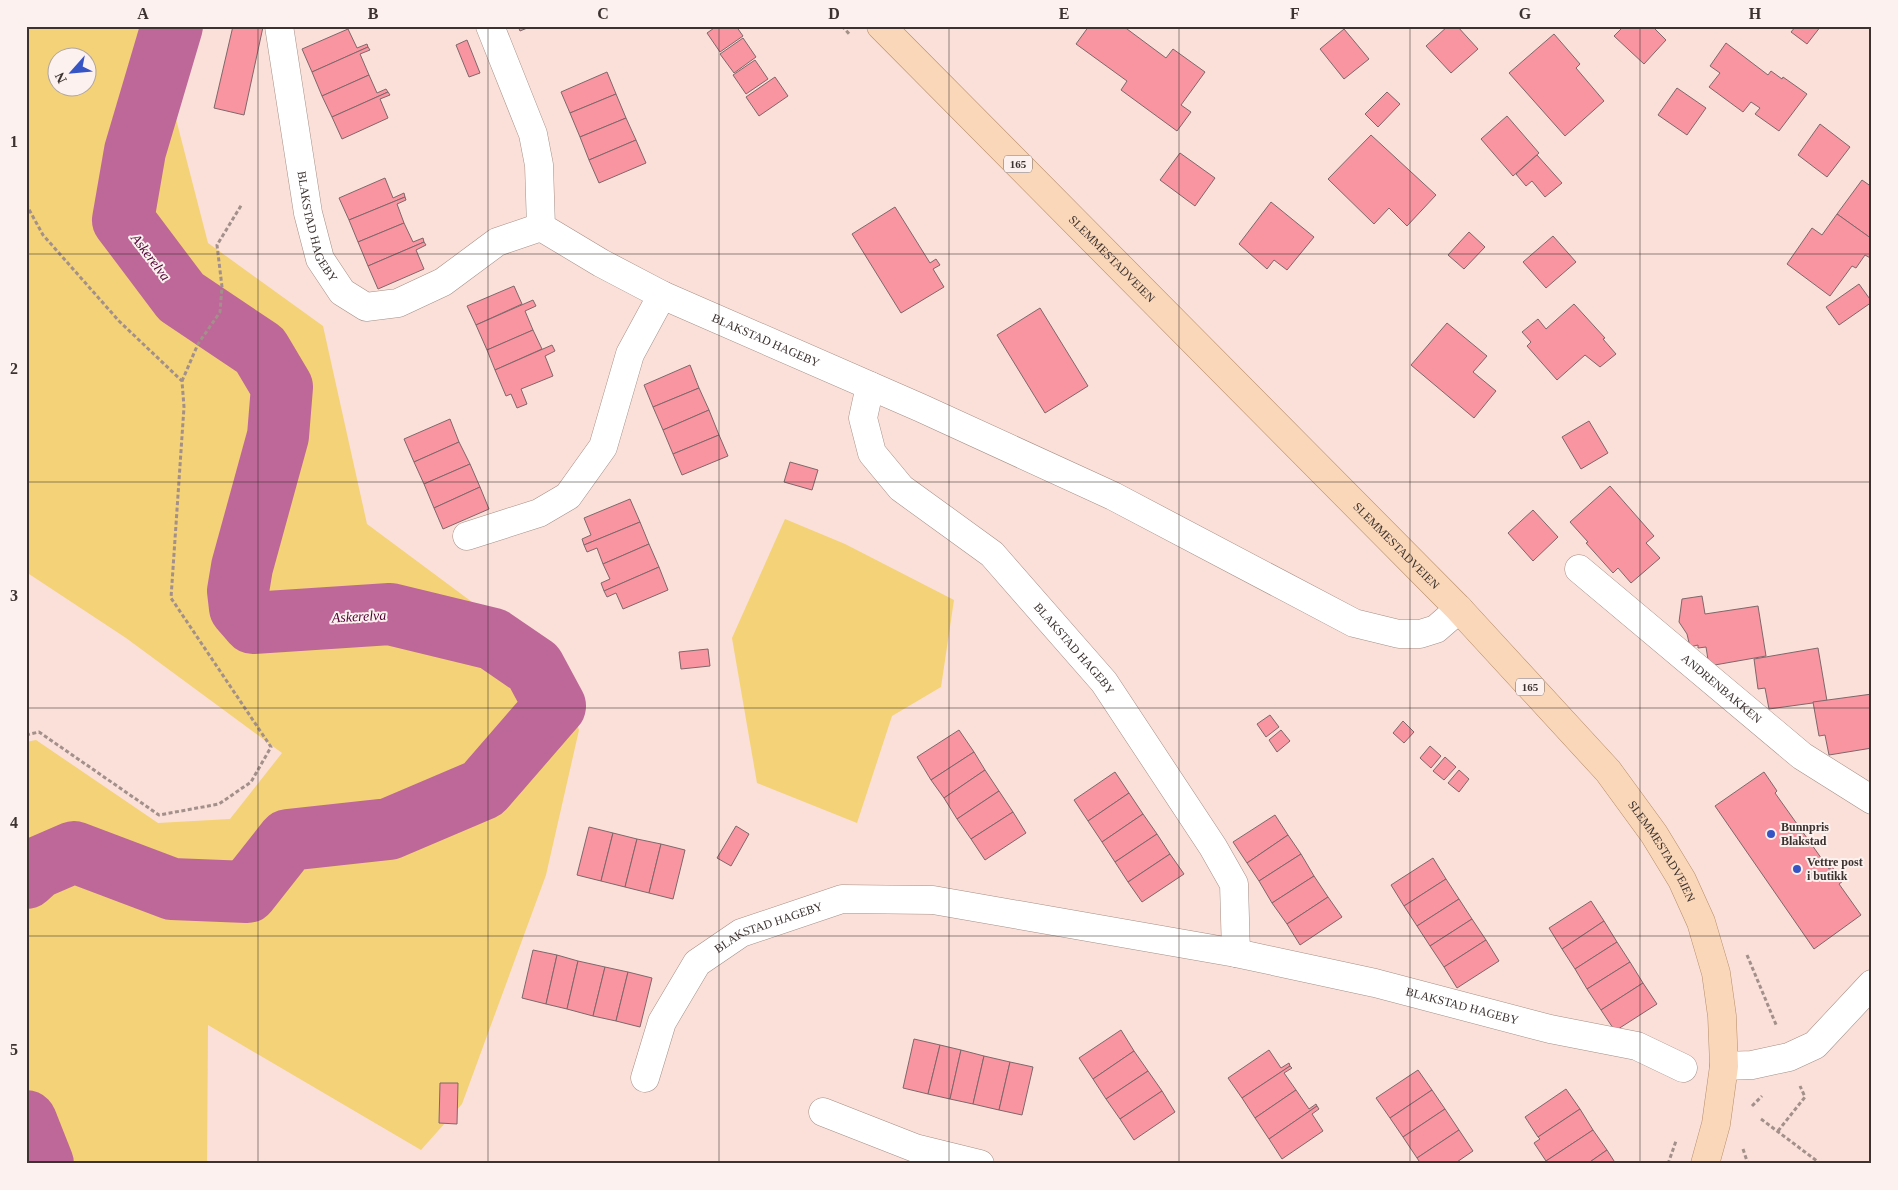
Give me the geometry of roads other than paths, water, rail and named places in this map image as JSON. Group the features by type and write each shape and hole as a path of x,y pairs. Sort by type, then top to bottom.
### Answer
{"main road":[{"name":"SLEMMESTADVEIEN","path":"881,26 1459,609 1608,771 1654,834 1682,880 1701,922 1716,973 1722,1016 1724,1066 1716,1124 1705,1164"}],"street":[{"name":"BLAKSTAD HAGEBY","path":"279,26 308,213 320,259 342,292 366,307 398,303 444,282 497,242 541,227 600,263 662,295 870,386 1113,496 1354,623 1399,634 1420,634 1436,629 1459,609"},
{"path":"490,26 533,134 538,165 541,227"},
{"path":"467,536 539,513 568,496 603,447 630,354 662,295"},
{"name":"BLAKSTAD HAGEBY","path":"870,386 863,418 872,453 901,488 992,554 1104,682 1213,847 1234,884 1236,952"},
{"name":"ANDRENBAKKEN","path":"1579,569 1802,756 1872,800"},
{"name":"BLAKSTAD HAGEBY","path":"645,1078 662,1022 697,963 740,933 842,899 933,900 1236,952 1375,983 1550,1029 1637,1046 1684,1068"},
{"path":"1724,1066 1752,1065 1789,1057 1815,1045 1872,984"},
{"path":"823,1112 915,1148 980,1164"}],"waterway":[{"name":"Askerelva","path":"26,878 37,868 74,852 172,889 247,892 288,840 389,829 483,789 555,706 534,667 493,639 390,614 253,623 240,608 238,591 242,567 278,436 282,387 260,350 181,297 123,220 135,151 172,26"},
{"name":"Askerelva","path":"26,1121 43,1164"}],"place":[{"name":"Bunnpris Blakstad","path":"1771,834"},
{"name":"Vettre post i butikk","path":"1797,869"}]}
